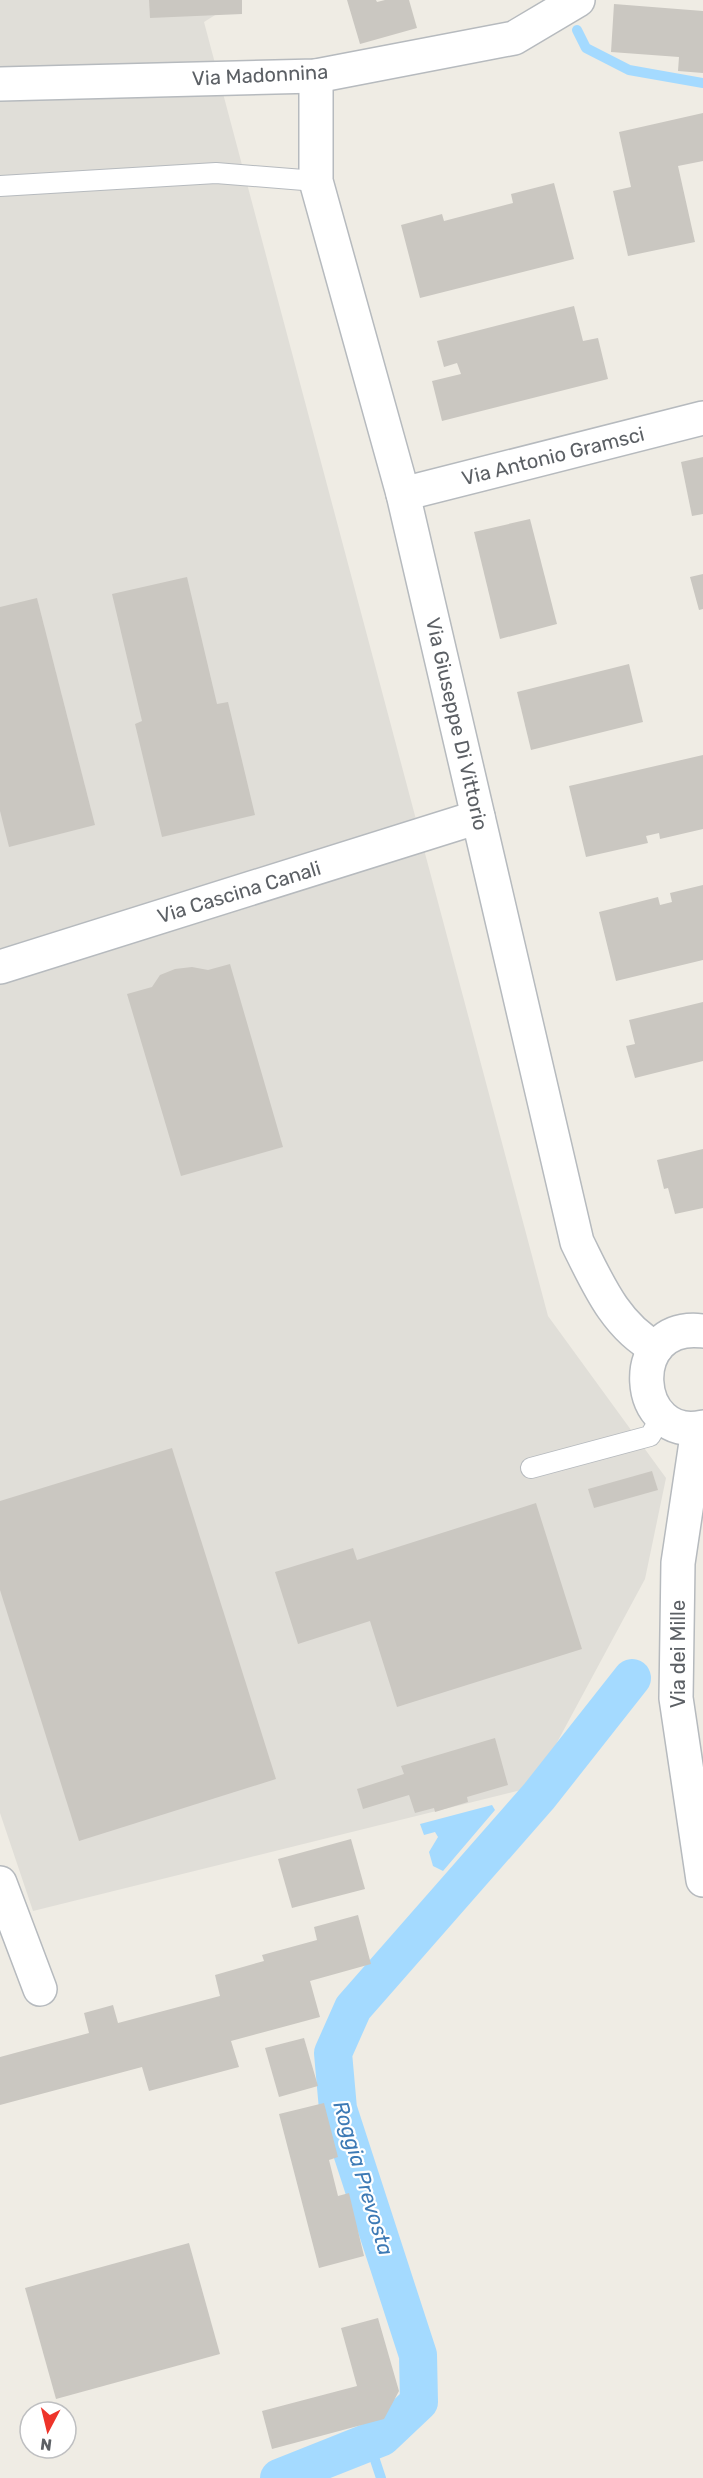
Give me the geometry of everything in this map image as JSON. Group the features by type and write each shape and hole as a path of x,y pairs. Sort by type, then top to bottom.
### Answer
{"street":[{"name":"Via Madonnina","path":"0,84 316,75 514,38 578,0"},
{"name":"Via Giuseppe Di Vittorio","path":"316,75 316,181 403,494 577,1242 605,1299 640,1339 656,1347"},
{"name":"Via Antonio Gramsci","path":"403,494 703,418"},
{"name":"Via Cascina Canali","path":"0,967 478,817"},
{"path":"700,1428 673,1424 662,1416 652,1405 646,1390 645,1376 648,1361 656,1347 669,1337 684,1331 703,1331"},
{"name":"Via dei Mille","path":"700,1428 678,1563 703,1880"},
{"path":"0,1883 40,1989"}],"lane":[{"path":"0,186 216,173 316,181"},
{"path":"531,1468 650,1436 662,1416"}],"shaded area":[{"path":"0,0 239,0 204,22 548,1316 666,1478 645,1579 533,1787 33,1911 0,1813"}],"water":[{"path":"492,1805 495,1810 443,1871 433,1866 429,1852 438,1837 435,1832 424,1835 420,1824"}],"building":[{"path":"149,0 242,0 242,14 150,18"},
{"path":"347,0 376,0 377,2 409,0 417,28 360,44"},
{"path":"614,4 703,11 703,73 678,71 679,57 611,52"},
{"path":"703,113 703,161 678,166 695,242 628,256 613,191 631,187 619,132"},
{"path":"554,183 574,259 420,298 401,225 442,214 444,221 513,203 511,194"},
{"path":"574,306 583,341 598,338 608,379 442,421 432,381 461,374 457,363 444,367 437,341"},
{"path":"703,457 703,514 692,516 681,462"},
{"path":"530,519 557,624 500,639 474,532"},
{"path":"703,574 703,609 699,610 690,577"},
{"path":"187,577 217,704 228,702 255,815 162,837 135,724 142,721 112,594"},
{"path":"37,598 95,825 9,847 0,811 0,607"},
{"path":"629,664 643,722 531,750 517,692"},
{"path":"703,755 703,829 660,839 659,833 646,836 648,843 586,857 569,786"},
{"path":"703,885 703,960 616,981 599,912 658,897 660,905 672,902 670,893"},
{"path":"230,964 283,1147 181,1176 127,994 152,987 160,975 175,969 192,967 208,970"},
{"path":"703,1002 703,1061 635,1078 626,1046 635,1044 629,1020"},
{"path":"703,1149 703,1208 675,1214 668,1188 664,1189 657,1160"},
{"path":"172,1448 276,1779 79,1841 0,1590 0,1501"},
{"path":"652,1471 658,1490 594,1508 588,1489"},
{"path":"536,1503 582,1649 397,1707 370,1621 298,1644 275,1572 353,1548 357,1560"},
{"path":"495,1738 508,1785 467,1797 468,1802 435,1812 434,1808 415,1813 409,1795 363,1809 357,1789 404,1774 401,1766"},
{"path":"351,1839 365,1889 292,1908 278,1859"},
{"path":"358,1915 371,1964 310,1981 320,2017 231,2041 239,2067 149,2091 142,2067 0,2105 0,2057 89,2033 84,2013 113,2005 118,2023 220,1996 215,1975 264,1961 262,1955 317,1940 314,1927"},
{"path":"304,2038 318,2086 279,2097 265,2048"},
{"path":"324,2103 338,2157 329,2160 338,2196 349,2193 364,2256 319,2268 279,2114"},
{"path":"189,2243 220,2354 56,2399 25,2288"},
{"path":"378,2318 399,2391 384,2419 272,2449 262,2411 357,2386 341,2328"}],"waterway":[{"path":"577,30 586,48 629,70 703,83"},
{"name":"Roggia Prevosta","path":"279,2478 382,2437 419,2402 418,2355 338,2109 333,2053 353,2008 539,1796 632,1678"},
{"path":"369,2442 381,2478"}]}
